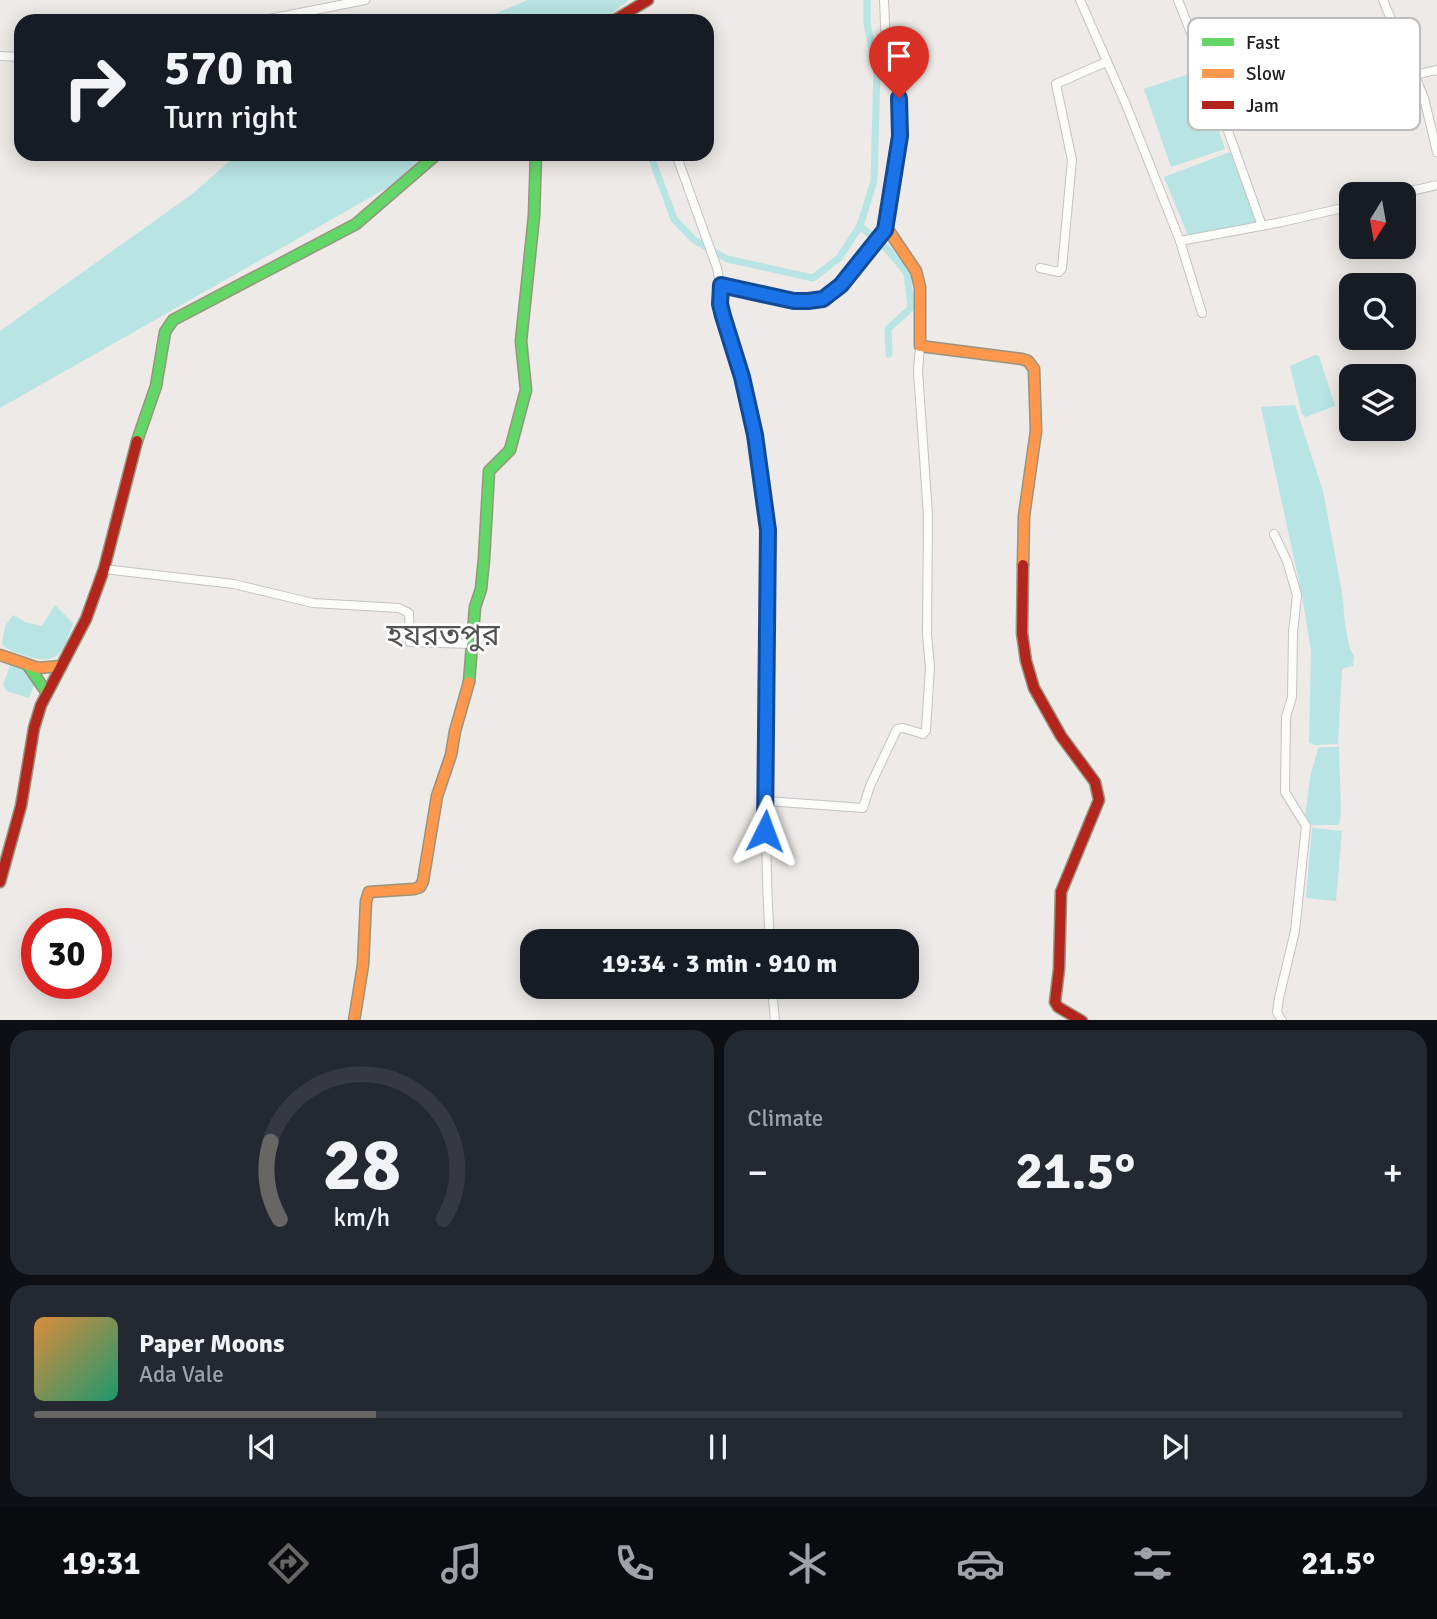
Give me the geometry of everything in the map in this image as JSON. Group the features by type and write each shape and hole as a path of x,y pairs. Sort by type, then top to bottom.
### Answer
{"street":[{"path":"294,14 365,0"},
{"path":"626,14 648,0"},
{"path":"721,285 794,301 823,299 841,285 883,231 895,171 901,121 899,98 886,46 884,0"},
{"path":"1080,0 1127,107 1180,241 1202,313"},
{"path":"1178,0 1188,24"},
{"path":"1383,0 1390,18"},
{"path":"1040,268 1059,272 1062,268 1072,160 1056,85 1107,62"},
{"path":"1420,91 1429,114 1437,152"},
{"path":"1228,130 1262,226"},
{"path":"0,883 21,806 34,727 47,693 86,619 104,569 134,450 156,386 165,332 173,320 356,223 429,161"},
{"path":"355,1020 369,892 414,890 420,887 423,881 437,796 451,755 470,679 475,607 481,589 483,569 489,471 510,450 526,390 521,341 534,216 536,161"},
{"path":"679,161 717,268 721,285 720,304 742,377 755,435 768,530 765,849 769,929"},
{"path":"1416,190 1437,185"},
{"path":"1180,241 1339,209"},
{"path":"767,801 863,808 870,786 897,729 903,727 923,734 926,730 930,667 927,635 928,515 918,371 920,287 916,271 889,231 883,231"},
{"path":"920,346 1022,359 1028,361 1034,369 1036,431 1025,497 1022,633 1034,688 1061,736 1095,782 1099,800 1060,892 1059,969 1055,1002 1058,1007 1082,1020"},
{"path":"1275,534 1287,561 1297,595 1293,633 1292,697 1286,710 1285,792 1306,826 1295,931 1279,998 1278,1015 1282,1020"},
{"path":"104,569 233,584 313,603 400,608 409,613 410,642 473,644"},
{"path":"0,655 29,667 46,669 61,666"},
{"path":"29,667 47,693"},
{"path":"773,999 775,1020"}],"water":[{"path":"528,0 629,0 611,14 494,14"},
{"path":"1188,74 1188,130 1218,130 1225,149 1171,167 1144,89"},
{"path":"1230,152 1257,223 1189,238 1164,177"},
{"path":"230,161 417,161 401,180 0,408 0,331 191,195"},
{"path":"1315,355 1319,356 1335,406 1306,417 1302,414 1290,366"},
{"path":"1295,405 1323,491 1342,592 1345,625 1354,656 1353,666 1342,669 1338,744 1309,743 1311,651 1302,595 1261,407"},
{"path":"55,605 73,623 59,654 53,658 38,659 13,652 2,644 5,626 13,615 25,622 42,626"},
{"path":"10,666 27,671 34,685 29,698 7,691 3,685"},
{"path":"1339,747 1339,825 1312,825 1305,817 1310,777 1318,749"},
{"path":"1312,828 1342,831 1336,901 1306,898"}],"waterway":[{"path":"653,161 674,219 694,240 727,259 813,278 839,258 860,226 874,181 877,70 867,24 867,0"},
{"path":"860,226 887,249 907,273 911,308 888,329 889,354"}],"traffic: fast":[{"path":"137,441 156,386 165,332 173,320 356,224 429,161"},
{"path":"469,682 475,607 481,589 484,559 489,471 510,450 526,390 521,341 534,216 536,161"},
{"path":"29,667 47,693"}],"traffic: slow":[{"path":"882,232 889,231 916,271 920,287 920,346 1022,359 1028,361 1034,369 1036,431 1024,516 1023,565"},
{"path":"0,655 38,668 61,666"},
{"path":"354,1020 363,965 366,901 369,892 414,889 420,887 423,881 437,796 451,755 469,682"}],"traffic: jam":[{"path":"625,14 648,0"},
{"path":"0,882 21,806 34,728 41,705 86,619 104,569 137,441"},
{"path":"1023,565 1022,633 1034,688 1061,736 1095,782 1099,800 1061,892 1059,969 1055,1002 1058,1007 1080,1020"}],"district":[{"name":"হযরতপুর","path":"443,635"}],"route":[{"path":"765,831 768,530 760,458 748,400 720,304 721,285 794,301 823,299 841,285 885,230 900,136 899,98"}]}
